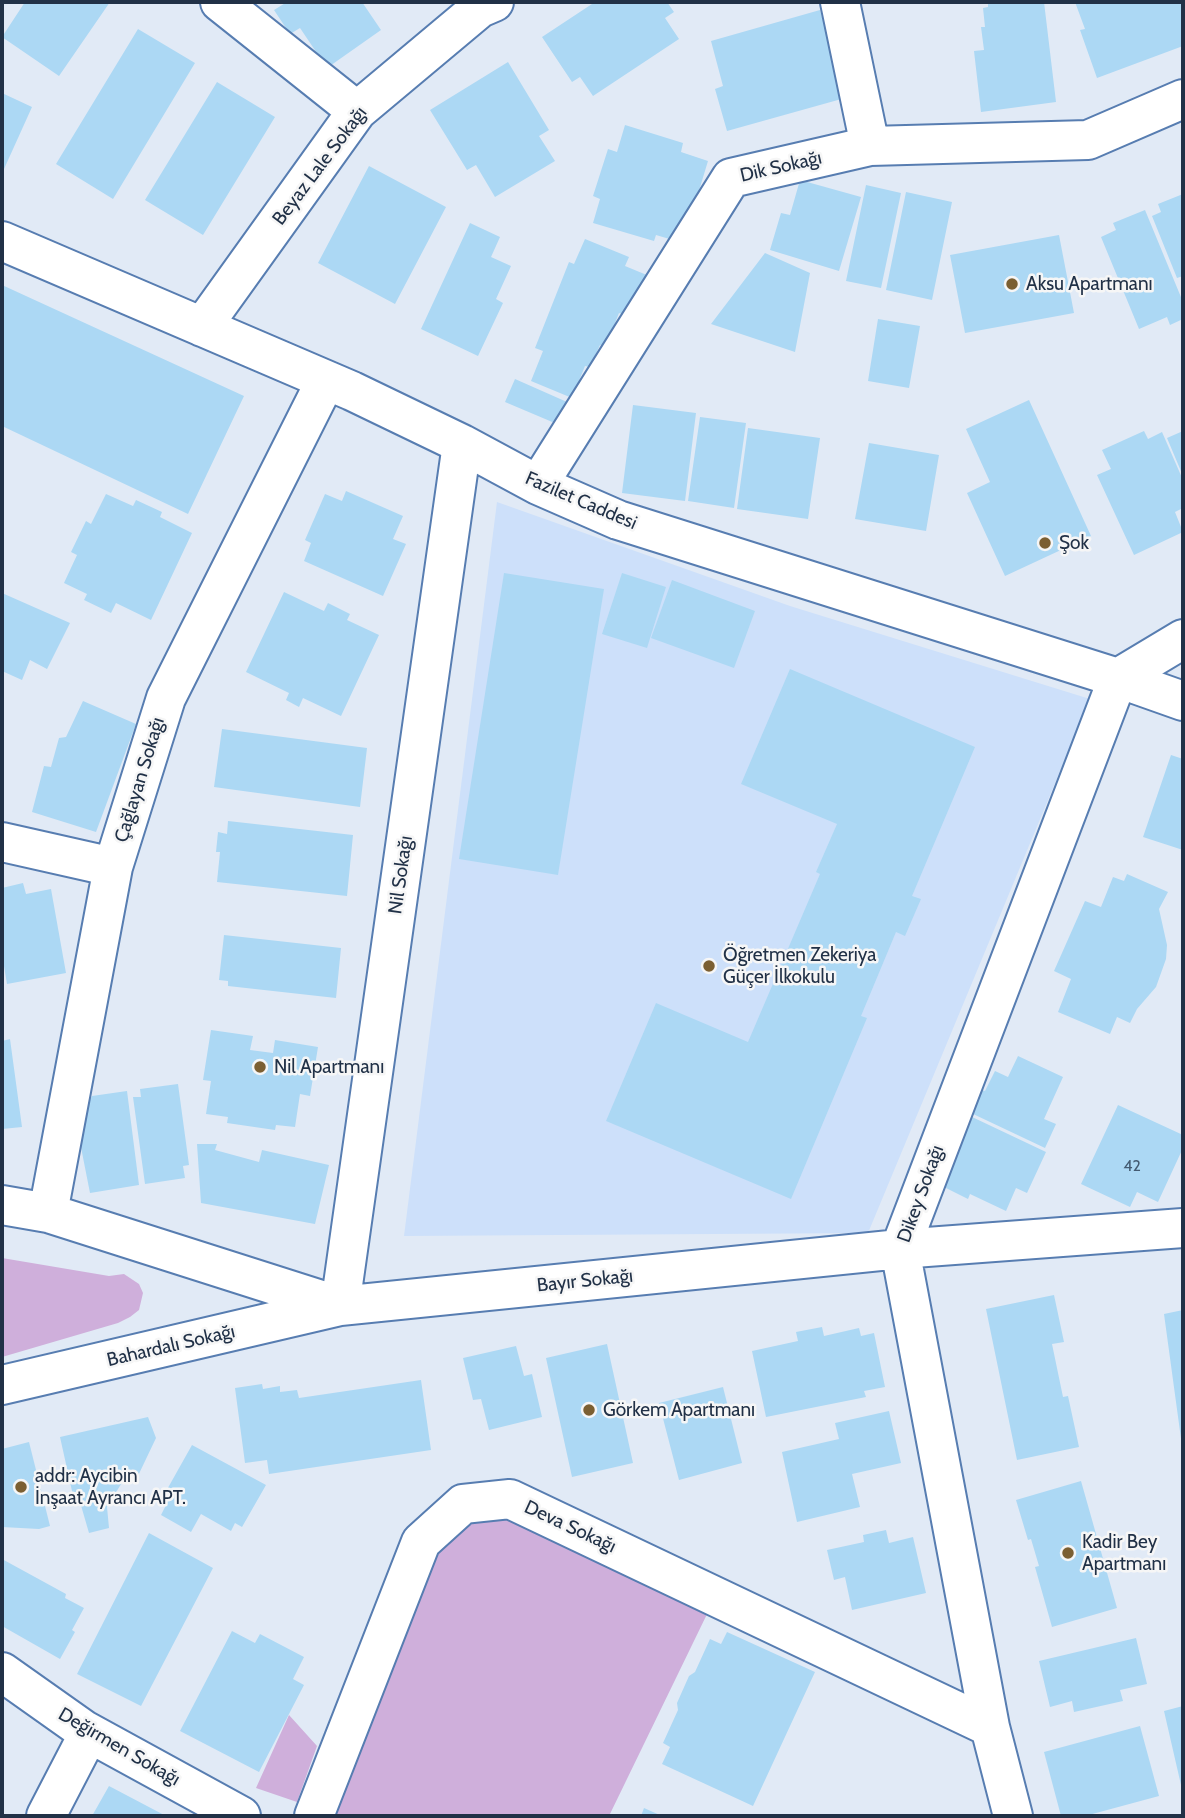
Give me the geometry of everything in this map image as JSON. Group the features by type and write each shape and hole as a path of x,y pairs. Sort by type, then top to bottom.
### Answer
{"street":[{"path":"220,2 356,111"},
{"name":"Beyaz Lale Sokağı","path":"202,327 356,111 480,8 494,2"},
{"path":"840,2 870,146"},
{"name":"Dik Sokağı","path":"538,485 731,178 870,146 1088,140 1183,99"},
{"name":"Fazilet Caddesi","path":"2,241 326,380 462,444 538,485 618,520 1183,701"},
{"name":"Çağlayan Sokağı","path":"48,1213 113,867 166,698 326,380"},
{"name":"Nil Sokağı","path":"340,1306 462,444"},
{"path":"1118,678 1183,639"},
{"name":"Dikey Sokağı","path":"1012,1815 990,1727 900,1249 1118,678"},
{"path":"2,842 113,867"},
{"name":"Bayır Sokağı","path":"2,1205 48,1213 340,1306 900,1249 1183,1228"},
{"name":"Bahardalı Sokağı","path":"2,1385 340,1306"},
{"name":"Deva Sokağı","path":"314,1816 421,1542 463,1504 510,1499 990,1727"},
{"name":"Değirmen Sokağı","path":"2,1672 89,1733 240,1816"},
{"path":"46,1816 89,1733"}],"shaded area":[{"name":"Öğretmen Zekeriya Güçer İlkokulu","path":"497,502 790,606 1090,699 868,1233 404,1236"},
{"path":"2,1258 109,1276 124,1274 139,1284 143,1293 139,1310 118,1323 2,1357"},
{"path":"506,1507 709,1610 609,1816 329,1816 432,1548 470,1515"},
{"path":"289,1715 317,1746 297,1802 256,1788"}],"building":[{"path":"25,2 110,2 59,76 2,37"},
{"path":"287,2 362,2 381,30 327,68 300,28 290,34 274,10"},
{"path":"595,2 667,2 674,12 665,18 679,39 593,96 580,77 572,82 542,37"},
{"path":"988,2 1044,2 1056,102 981,112 974,51 984,50 981,27 985,27 983,8 988,7"},
{"path":"1075,2 1183,2 1183,46 1097,78 1080,30 1085,29"},
{"path":"820,10 845,98 727,131 715,89 723,86 711,41"},
{"path":"138,29 195,63 113,199 56,164"},
{"path":"508,62 549,130 539,136 555,161 495,197 476,165 467,170 430,110"},
{"path":"217,82 275,117 203,235 145,200"},
{"path":"2,93 32,107 4,169 2,167"},
{"path":"625,125 683,143 681,152 708,161 683,243 656,235 654,241 593,223 600,199 593,196 608,149 617,152"},
{"path":"369,166 446,207 395,304 318,263"},
{"path":"800,180 861,197 839,271 770,250 781,213 790,215"},
{"path":"866,185 901,193 881,288 846,281"},
{"path":"906,192 952,202 932,300 886,290"},
{"path":"1183,194 1183,276 1177,278 1152,216 1161,212 1158,204"},
{"path":"1145,210 1183,302 1183,319 1170,325 1167,317 1139,329 1101,237 1116,230 1113,223"},
{"path":"470,223 500,237 491,257 511,266 496,299 503,303 478,356 421,329"},
{"name":"Aksu Apartmanı","path":"1059,235 1074,313 965,333 950,255"},
{"path":"585,239 629,257 625,266 654,278 631,317 619,313 605,348 600,345 590,367 585,366 572,398 531,381 543,351 535,348 569,262 574,264"},
{"path":"765,253 810,273 795,352 711,324"},
{"path":"2,285 244,396 188,514 2,426"},
{"path":"878,319 920,326 909,388 868,381"},
{"path":"515,379 567,402 557,424 505,402"},
{"path":"1029,400 1091,536 1005,576 967,493 990,482 966,429"},
{"path":"633,405 696,413 685,501 622,493"},
{"path":"700,417 746,423 734,508 688,501"},
{"path":"748,428 820,438 808,519 737,509"},
{"path":"1144,431 1148,439 1162,432 1183,480 1183,508 1175,512 1183,532 1134,555 1097,475 1111,469 1102,450"},
{"path":"1183,431 1183,476 1167,438"},
{"path":"869,443 939,455 926,531 855,519"},
{"path":"346,491 403,516 393,539 406,544 383,596 304,561 311,543 305,540 325,494 342,501"},
{"path":"106,494 133,506 136,500 162,512 160,517 192,533 151,620 116,603 111,613 84,600 87,594 64,583 77,555 71,552 86,521 91,524"},
{"path":"504,573 604,589 558,875 459,859"},
{"path":"622,573 666,587 647,648 602,634"},
{"path":"672,580 755,611 734,668 651,638"},
{"path":"284,592 324,611 328,603 350,614 347,620 379,635 341,716 303,698 299,707 286,700 289,693 246,672"},
{"path":"2,593 70,623 47,669 30,660 22,680 2,671"},
{"path":"790,669 975,747 912,896 921,899 905,936 896,932 861,1016 867,1018 791,1199 606,1121 656,1003 748,1042 820,874 816,872 837,824 741,784"},
{"path":"83,701 136,724 96,832 32,812 44,766 51,767 59,738 66,737"},
{"path":"222,729 367,748 360,807 214,787"},
{"path":"1171,755 1183,759 1183,850 1143,837"},
{"path":"228,821 353,835 347,896 217,882 220,852 216,852 218,832 227,834"},
{"path":"1127,874 1168,892 1159,909 1167,945 1166,959 1156,987 1137,1009 1130,1023 1117,1017 1110,1034 1058,1012 1071,979 1054,971 1085,901 1101,907 1113,877 1124,881"},
{"path":"23,883 26,894 51,889 66,973 7,984 2,954 2,888"},
{"path":"224,935 341,948 336,998 228,986 228,981 219,980"},
{"name":"Nil Apartmanı","path":"211,1030 253,1036 250,1050 273,1053 275,1040 318,1047 310,1096 300,1094 295,1127 276,1125 275,1130 227,1123 228,1117 206,1114 211,1081 203,1080"},
{"path":"10,1039 22,1127 2,1129 2,1041"},
{"path":"1018,1056 1063,1077 1044,1119 1056,1124 1045,1148 971,1113 995,1071 1008,1077"},
{"path":"178,1084 189,1165 183,1166 185,1178 145,1184 133,1097 141,1097 140,1089"},
{"path":"127,1091 139,1185 90,1193 76,1122 92,1096"},
{"path":"1118,1105 1183,1135 1183,1148 1158,1202 1137,1192 1130,1207 1081,1184"},
{"path":"970,1116 1046,1152 1027,1193 1016,1188 1006,1211 970,1194 968,1199 942,1186"},
{"path":"197,1144 217,1144 215,1150 259,1162 262,1150 329,1165 315,1224 201,1203"},
{"path":"1054,1295 1064,1342 1052,1344 1063,1397 1068,1396 1079,1447 1017,1460 986,1309"},
{"path":"1183,1310 1183,1446 1182,1446 1164,1314"},
{"path":"822,1327 824,1336 859,1328 861,1336 874,1333 885,1387 864,1391 866,1397 766,1417 752,1351 798,1341 796,1332"},
{"name":"Görkem Apartmanı","path":"607,1344 633,1463 572,1477 546,1358"},
{"path":"516,1346 524,1376 532,1374 542,1417 489,1430 481,1399 473,1400 463,1358"},
{"path":"421,1380 431,1450 269,1474 267,1460 245,1463 235,1388 262,1384 263,1389 280,1386 280,1392 297,1390 299,1398"},
{"path":"723,1387 742,1463 679,1480 659,1403"},
{"path":"889,1411 901,1463 852,1474 860,1507 797,1522 782,1452 839,1439 835,1423"},
{"path":"148,1417 156,1438 136,1480 126,1476 107,1507 109,1528 89,1533 80,1502 74,1500 60,1437"},
{"name":"addr: Aycibin İnşaat Ayrancı APT.","path":"29,1442 50,1526 39,1529 2,1527 2,1449"},
{"path":"192,1445 266,1485 242,1527 235,1523 231,1531 201,1514 191,1532 161,1515 166,1505 160,1502"},
{"name":"Kadir Bey Apartmanı","path":"1081,1481 1117,1608 1052,1627 1035,1567 1039,1566 1016,1500"},
{"path":"886,1530 889,1543 913,1537 926,1593 852,1610 845,1577 834,1580 827,1550 864,1542 863,1535"},
{"path":"149,1533 213,1568 141,1706 77,1674"},
{"path":"2,1559 66,1594 65,1598 84,1608 60,1659 2,1626"},
{"path":"232,1631 255,1643 260,1634 304,1657 293,1679 304,1685 259,1772 180,1731"},
{"path":"727,1632 815,1672 753,1806 662,1764 670,1747 663,1743 689,1676 695,1672 710,1639 721,1644"},
{"path":"1136,1638 1147,1684 1120,1690 1123,1701 1074,1712 1072,1701 1050,1707 1039,1661"},
{"path":"1183,1706 1183,1784 1181,1785 1164,1711"},
{"path":"1140,1726 1159,1796 1085,1816 1061,1816 1044,1752"},
{"path":"109,1786 166,1816 92,1816"},
{"path":"644,1808 662,1816 641,1816"}],"place":[{"name":"Aksu Apartmanı","path":"1012,284"},
{"name":"Şok","path":"1045,543"},
{"name":"Öğretmen Zekeriya Güçer İlkokulu","path":"709,966"},
{"name":"Nil Apartmanı","path":"260,1067"},
{"name":"Görkem Apartmanı","path":"589,1410"},
{"name":"addr: Aycibin İnşaat Ayrancı APT.","path":"21,1487"},
{"name":"Kadir Bey Apartmanı","path":"1068,1553"}]}
